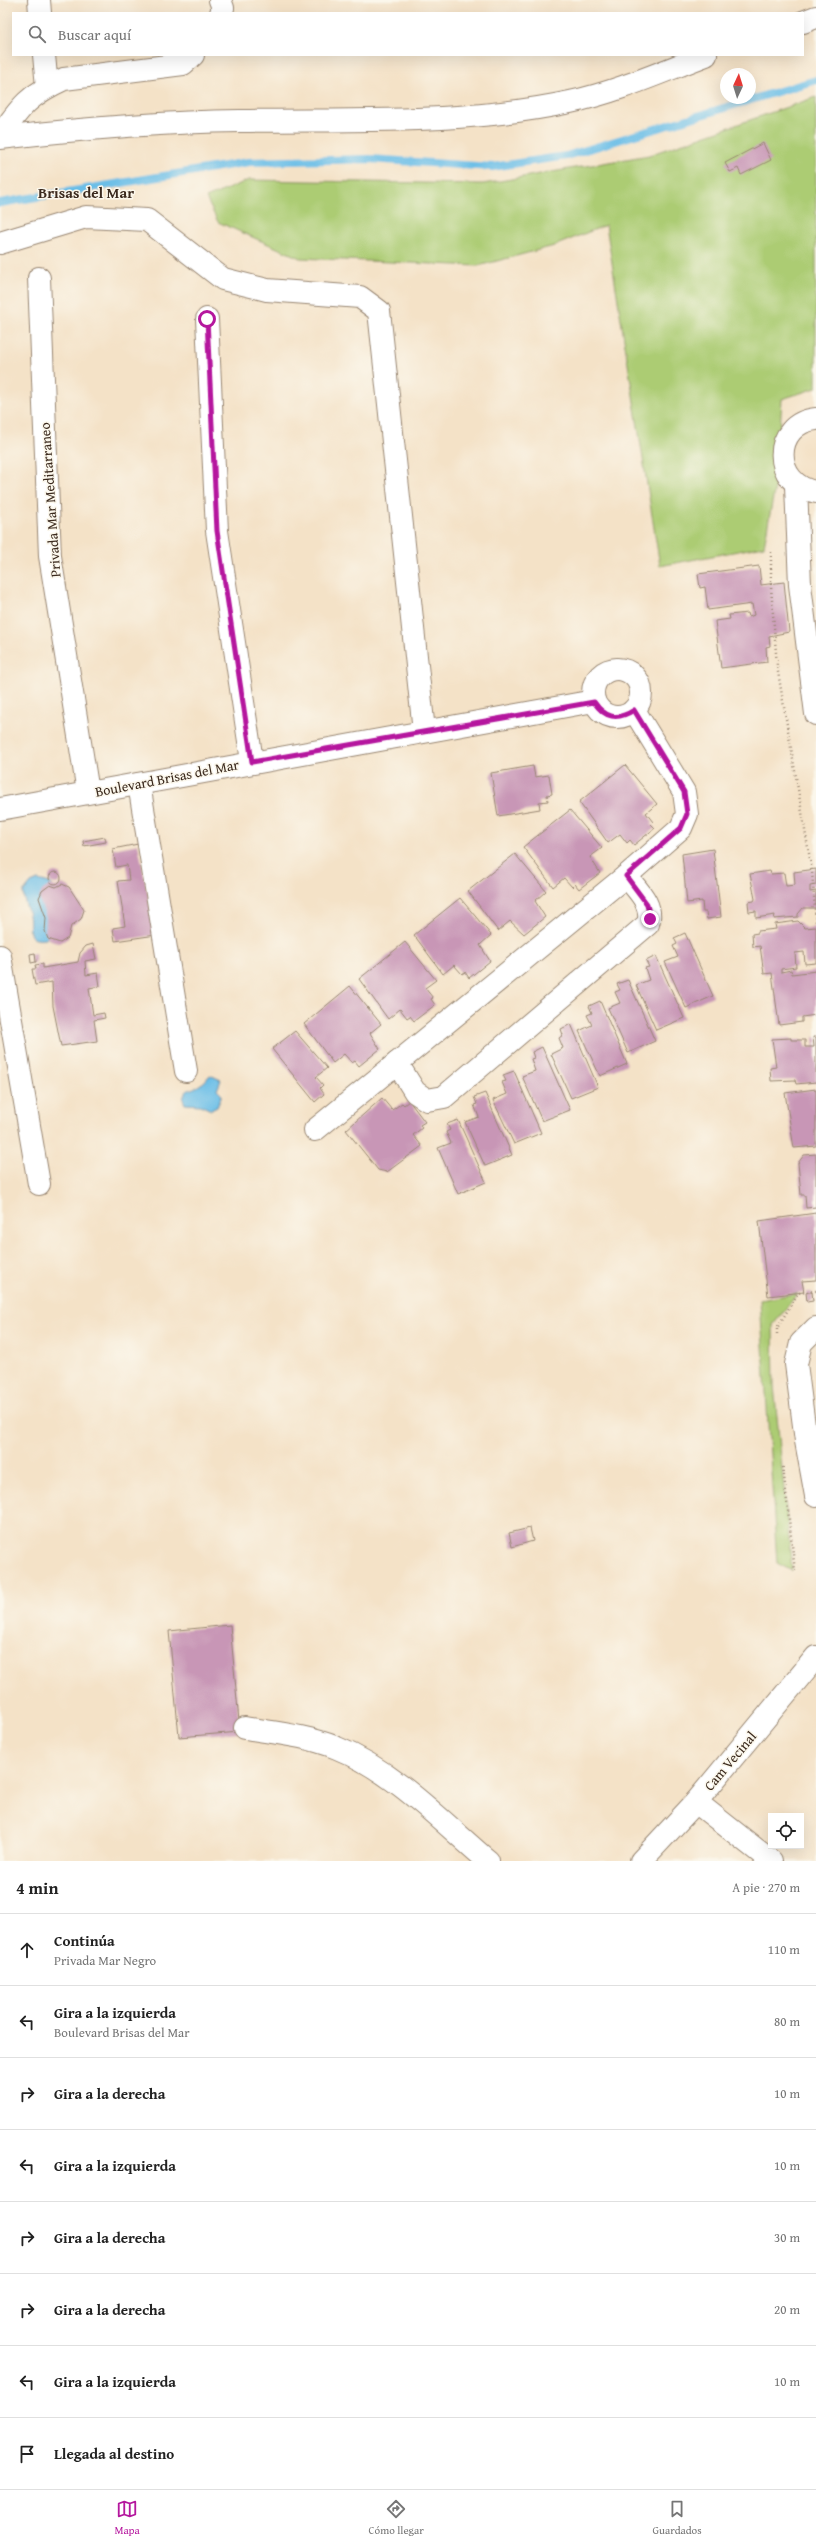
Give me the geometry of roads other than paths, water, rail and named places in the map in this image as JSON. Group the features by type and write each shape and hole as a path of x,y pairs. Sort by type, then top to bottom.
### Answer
{"street":[{"path":"39,0 40,12"},
{"path":"220,0 221,12"},
{"path":"804,22 816,17"},
{"path":"44,56 47,87"},
{"path":"0,137 22,104 47,87 64,79 183,64 192,56"},
{"path":"0,137 99,127 238,121 417,119 525,109 610,92 703,56"},
{"path":"0,243 86,217 147,220 223,279 266,290 360,296 379,311 424,731"},
{"name":"Privada Mar Meditarraneo","path":"39,278 50,556 88,792"},
{"path":"207,319 217,531 252,762"},
{"path":"816,419 799,424 790,432 784,442 782,454 783,465 788,476 796,485 816,492"},
{"path":"796,485 800,584 816,714"},
{"path":"612,669 622,669 631,673 638,681 641,691 640,702 634,710 624,716 612,717 601,712 594,702 592,691 595,681 602,674 612,669"},
{"name":"Boulevard Brisas del Mar","path":"0,809 424,731 594,702"},
{"path":"315,1130 626,876 681,828 687,814 684,792 634,710"},
{"path":"139,784 186,1071"},
{"path":"397,1064 415,1092 427,1100 444,1097 648,924 649,911 647,904 626,876"},
{"path":"0,956 39,1184"},
{"path":"816,1328 801,1342 796,1364 811,1435 816,1496"},
{"name":"Cam Vecinal","path":"641,1861 696,1802 816,1657"},
{"path":"245,1728 313,1740 337,1748 366,1762 389,1776 488,1861"},
{"path":"696,1802 771,1861"}],"water":[{"path":"38,880 50,883 59,894 52,932 46,939 34,938 31,936 30,920 23,893 31,883"},
{"path":"210,1075 221,1080 217,1090 222,1095 217,1107 211,1110 200,1105 185,1104 183,1099 184,1095 205,1081"}],"waterway":[{"path":"0,203 249,162 369,159 492,167 566,156 816,80"}],"district":[{"name":"Brisas del Mar","path":"86,192"}]}
